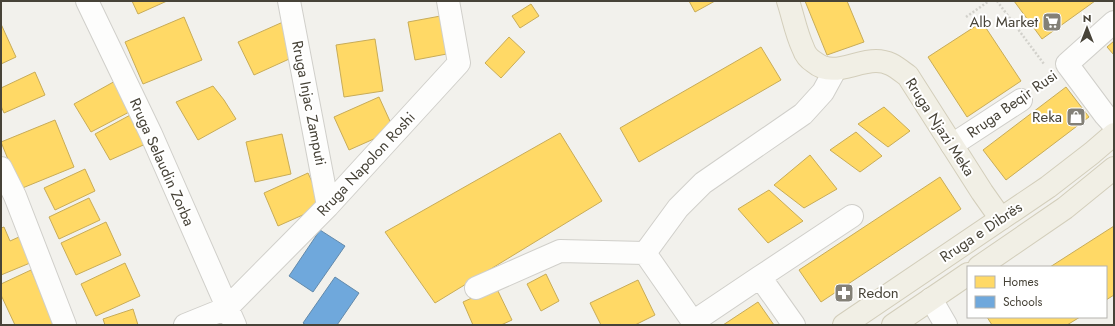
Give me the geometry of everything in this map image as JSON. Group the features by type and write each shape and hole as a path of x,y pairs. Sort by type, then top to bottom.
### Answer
{"main road":[{"path":"788,1 803,49 810,59 820,67 835,70"},
{"name":"Rruga Njazi Meka","path":"835,70 865,62 877,61 894,65 908,76 982,192 1001,219"},
{"name":"Rruga e Dibrës","path":"844,325 1048,187 1114,134"},
{"name":"Rruga e Dibrës","path":"980,266 1065,208 1114,168"},
{"name":"Rruga e Dibrës","path":"893,325 967,275"}],"street":[{"name":"Rruga Selaudin Zorba","path":"87,1 151,134 231,317"},
{"name":"Rruga Injac Zamputi","path":"289,1 328,206"},
{"name":"Rruga Napolon Roshi","path":"231,317 328,206 458,63 448,1"},
{"path":"1060,70 1114,22"},
{"path":"645,253 678,208 703,183 803,114 823,92 835,70"},
{"name":"Rruga Beqir Rusi","path":"1060,70 1114,125"},
{"name":"Rruga Beqir Rusi","path":"952,145 1021,100"},
{"path":"1,168 15,196 65,325"},
{"path":"476,288 559,242 645,253 693,322 852,216"},
{"path":"760,277 794,325"},
{"path":"931,299 946,325"},
{"path":"185,325 231,317"}],"path":[{"path":"966,16 989,1"},
{"path":"997,1 1060,70"},
{"name":"Rruga Beqir Rusi","path":"1021,100 1060,70"}],"building: Homes":[{"path":"132,1 167,1 138,14"},
{"path":"689,1 715,1 695,12"},
{"path":"805,1 847,1 864,42 827,55"},
{"path":"1014,1 1095,1 1042,39"},
{"path":"531,4 539,16 520,28 512,16"},
{"path":"446,15 452,53 415,60 408,22"},
{"path":"184,17 202,60 143,84 125,42"},
{"path":"283,22 298,55 254,75 238,42"},
{"path":"982,22 1021,81 967,117 928,57"},
{"path":"1,24 16,57 1,64"},
{"path":"509,37 525,52 501,78 485,63"},
{"path":"375,39 383,91 344,97 336,45"},
{"path":"1114,41 1114,55 1107,47"},
{"path":"761,47 781,80 639,162 620,128"},
{"path":"35,72 45,95 4,113 1,106 1,88"},
{"path":"117,80 133,110 91,132 74,104"},
{"path":"213,86 236,119 198,140 176,102"},
{"path":"1066,87 1089,117 1006,180 983,150"},
{"path":"379,97 394,130 349,150 334,117"},
{"path":"884,107 910,131 888,147 858,124"},
{"path":"134,113 150,142 110,160 95,134"},
{"path":"55,120 74,167 20,189 1,142"},
{"path":"856,132 882,156 860,172 830,150"},
{"path":"560,133 602,201 435,303 385,232"},
{"path":"282,134 291,174 255,182 246,142"},
{"path":"810,155 837,189 804,208 774,185"},
{"path":"85,169 95,191 55,210 44,188"},
{"path":"308,173 323,206 278,226 264,193"},
{"path":"940,177 961,209 821,302 799,270"},
{"path":"769,190 803,221 768,243 738,209"},
{"path":"89,198 100,220 59,239 49,217"},
{"path":"106,222 121,255 76,275 61,243"},
{"path":"1114,226 1114,295 1107,299 1107,266 1052,266"},
{"path":"4,227 10,241 19,237 30,263 1,275 1,228"},
{"path":"125,263 140,296 96,316 81,284"},
{"path":"31,270 56,325 15,325 1,295 1,284"},
{"path":"546,274 559,301 541,311 527,284"},
{"path":"638,280 655,315 635,325 601,325 590,303"},
{"path":"496,287 512,320 501,325 473,325 463,302"},
{"path":"758,302 774,325 723,325"},
{"path":"133,309 138,325 105,325 103,319"},
{"path":"988,318 1078,318 1067,325 992,325"}],"building: Schools":[{"path":"320,230 345,246 313,292 289,276"},
{"path":"335,277 359,293 337,325 306,325 303,323"}],"place":[{"name":"Alb Market","path":"1052,22"},
{"name":"Reka","path":"1076,117"},
{"name":"Redon","path":"844,293"}]}
